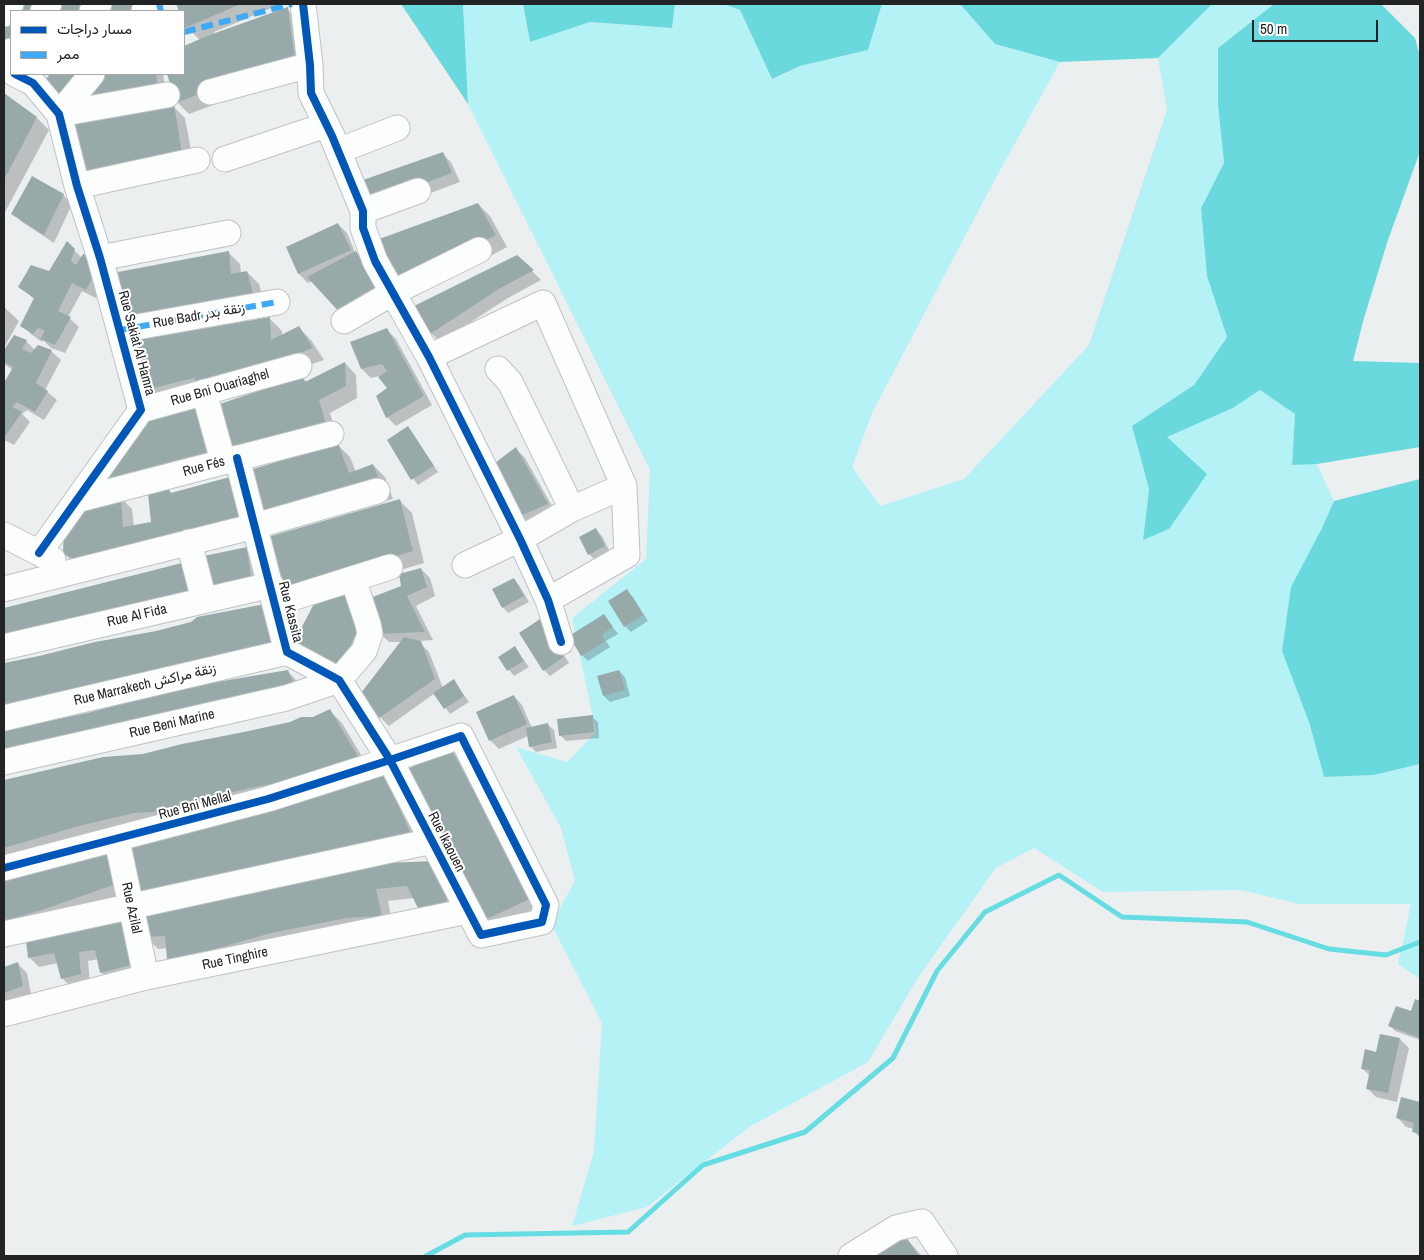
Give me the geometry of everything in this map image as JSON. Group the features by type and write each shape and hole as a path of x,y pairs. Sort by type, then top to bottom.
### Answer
{"street":[{"path":"4,14 11,4"},
{"path":"303,4 310,65 311,94 338,151 363,211 363,228 375,260 429,357 520,539 548,600 561,642"},
{"path":"210,92 310,65"},
{"path":"59,114 91,75"},
{"path":"25,76 59,114"},
{"path":"59,114 167,95"},
{"name":"Rue Sakiat Al Hamra","path":"39,553 141,410 100,258 76,186 59,114"},
{"path":"225,159 326,125"},
{"path":"338,151 397,128"},
{"path":"76,186 197,160"},
{"path":"363,211 418,192"},
{"path":"100,258 228,232"},
{"path":"344,322 392,293 478,250"},
{"name":"Rue Badr زنقة بدر","path":"120,330 277,302"},
{"path":"429,357 543,303 624,486 627,555 548,600"},
{"name":"Rue Bni Ouariaghel","path":"141,410 299,366"},
{"path":"498,368 510,382 572,509"},
{"name":"Rue Kassita","path":"204,392 256,526 287,652 339,680 390,760"},
{"name":"Rue Fés","path":"77,500 331,434"},
{"path":"465,565 520,539 572,509 624,486"},
{"path":"4,589 256,526 377,491"},
{"path":"4,535 75,571"},
{"path":"189,542 204,600"},
{"name":"Rue Al Fida","path":"4,647 204,600 273,594 352,578 390,567"},
{"path":"339,680 364,651 370,634 352,578"},
{"name":"Rue Marrakech زنقة مراكش","path":"4,718 287,652"},
{"name":"Rue Beni Marine","path":"4,762 286,698 339,680"},
{"name":"Rue Bni Mellal","path":"4,868 268,799 461,736 546,905 542,922 481,935"},
{"name":"Rue Ikaouen","path":"390,760 481,935"},
{"name":"Rue Azilal","path":"117,840 146,977"},
{"path":"4,934 432,841"},
{"name":"Rue Tinghire","path":"4,1014 146,977 468,911"},
{"path":"852,1256 896,1228 922,1222 945,1256"}],"shaded area":[{"path":"401,4 463,4 468,104"},
{"path":"463,4 523,4 530,42 590,22 672,28 675,4 724,4 740,10 772,79 800,66 868,50 882,4 960,4 995,44 1060,62 993,183 873,411 852,467 880,506 964,479 1089,345 1167,110 1158,58 1212,4 1274,4 1218,48 1218,105 1224,163 1201,208 1207,276 1227,336 1194,385 1132,426 1149,489 1143,539 1169,529 1192,460 1166,437 1233,408 1260,390 1295,414 1292,464 1317,464 1334,501 1321,530 1309,722 1324,777 1374,775 1420,764 1420,979 1398,964 1411,904 1299,904 1241,890 1103,892 1034,848 996,868 919,976 868,1062 749,1127 647,1207 572,1226 594,1151 602,1023 551,924 575,881 561,828 516,747 567,762 596,732 572,618 646,559 650,470 468,104"},
{"path":"523,4 675,4 672,28 590,22 530,42"},
{"path":"724,4 882,4 868,50 800,66 772,79 740,10"},
{"path":"960,4 1212,4 1158,58 1060,62 995,44"},
{"path":"1274,4 1381,4 1415,38 1420,56 1420,147 1388,240 1353,361 1420,363 1420,447 1317,464 1292,465 1295,414 1260,390 1233,408 1167,437 1207,474 1169,529 1143,540 1149,489 1132,426 1194,385 1227,337 1207,276 1201,208 1224,163 1218,105 1218,48"},
{"path":"1420,479 1420,764 1374,775 1324,777 1309,722 1282,651 1291,587 1334,501"}],"building":[{"path":"13,4 40,4 35,10 10,10 10,43 4,52 4,15"},
{"path":"62,4 83,4 79,10 57,10"},
{"path":"111,4 146,4 141,10 106,10"},
{"path":"176,4 241,4 185,28 185,10 179,10"},
{"path":"288,7 295,58 176,103 167,75 185,75 185,46"},
{"path":"49,75 85,75 62,102 38,88"},
{"path":"101,75 156,75 158,89 82,104"},
{"path":"4,93 37,117 4,180"},
{"path":"174,104 182,154 82,177 71,124"},
{"path":"443,152 452,173 372,203 363,180"},
{"path":"32,176 64,194 44,235 11,214"},
{"path":"478,203 496,235 394,290 371,242"},
{"path":"338,223 351,250 298,274 286,247"},
{"path":"67,241 75,249 71,261 76,265 83,254 101,262 86,290 72,283 58,311 71,317 55,345 40,339 45,331 38,328 33,334 20,326 34,298 18,287 31,265 49,271"},
{"path":"229,251 231,274 247,271 256,304 132,326 125,300 120,300 118,272"},
{"path":"356,251 379,294 342,315 307,277"},
{"path":"517,255 534,270 499,289 430,334 410,308"},
{"path":"270,317 271,340 299,326 313,348 199,388 194,378 141,391 132,341"},
{"path":"387,328 424,396 386,418 376,396 387,388 378,377 387,371 382,364 361,369 350,342"},
{"path":"14,335 27,340 22,349 31,353 38,345 52,350 36,383 48,391 35,412 17,402 12,407 22,412 4,438 4,383 13,367 4,362 4,350"},
{"path":"345,362 346,386 319,400 327,427 230,454 214,406 302,376 305,382"},
{"path":"198,406 208,452 109,478 104,472 146,419"},
{"path":"408,426 434,466 411,480 387,440"},
{"path":"338,443 349,473 373,464 382,487 261,521 247,471"},
{"path":"516,447 548,504 513,519 495,463"},
{"path":"237,475 250,522 86,564 63,554 64,525 76,507 121,496 123,527 151,522 148,494 168,488 171,493"},
{"path":"400,499 413,551 282,590 275,557 269,556 264,538"},
{"path":"596,528 605,546 588,555 579,537"},
{"path":"247,547 252,584 212,592 204,556"},
{"path":"182,563 192,598 4,641 4,608"},
{"path":"421,568 427,587 407,596 425,632 378,634 365,600 401,586 399,574"},
{"path":"514,578 524,596 502,608 492,589"},
{"path":"353,589 362,620 340,669 292,646 318,596"},
{"path":"627,589 643,615 624,627 608,601"},
{"path":"265,604 273,644 4,707 4,663 95,642 156,631 191,622 197,617"},
{"path":"604,614 613,627 602,634 605,641 581,656 569,636"},
{"path":"540,619 564,657 543,671 519,633"},
{"path":"404,637 421,641 435,679 379,718 358,697"},
{"path":"515,646 524,661 507,671 498,657"},
{"path":"288,670 297,690 4,751 4,730 87,713 187,687"},
{"path":"619,670 625,690 603,696 597,676"},
{"path":"454,679 464,696 444,709 433,693"},
{"path":"514,695 527,724 489,741 476,712"},
{"path":"330,709 359,758 296,779 241,790 153,812 134,813 79,826 4,848 4,780 103,757 143,754 290,722 301,717 313,717"},
{"path":"593,715 594,732 559,736 557,719"},
{"path":"548,723 552,742 529,747 526,728"},
{"path":"450,747 532,898 480,922 400,773"},
{"path":"384,773 413,838 291,858 139,894 129,839"},
{"path":"113,852 116,884 4,921 4,881"},
{"path":"434,861 449,906 418,908 407,886 376,889 382,916 347,918 271,933 212,950 167,959 165,936 145,937 142,914 388,863"},
{"path":"123,915 131,965 100,973 95,950 79,952 81,974 61,979 54,953 28,958 26,940"},
{"path":"18,962 23,986 4,993 4,967"},
{"path":"1415,999 1420,1001 1420,1038 1388,1026 1396,1006 1411,1011"},
{"path":"1380,1034 1400,1038 1388,1093 1366,1089 1370,1070 1361,1069 1365,1049 1376,1052"},
{"path":"1401,1097 1420,1102 1420,1134 1412,1132 1414,1123 1396,1118"},
{"path":"904,1234 919,1256 873,1256"}],"waterway":[{"path":"426,1256 465,1235 628,1232 703,1165 805,1132 893,1058 937,971 985,912 1059,875 1122,917 1247,922 1329,949 1386,955 1420,942"}],"marked path":[{"path":"159,4 161,10"},
{"path":"185,32 292,4"},
{"path":"120,330 277,302"}],"cycle path":[{"path":"303,4 310,65 311,93 332,136 363,211 363,228 375,261 429,357 520,539 548,600 561,642"},
{"path":"17,75 33,83 59,114 77,186 100,258 141,410 39,553"},
{"path":"4,868 268,799 390,760 461,736 546,905 542,922 481,935 390,760 339,680 287,652 237,458"}]}
